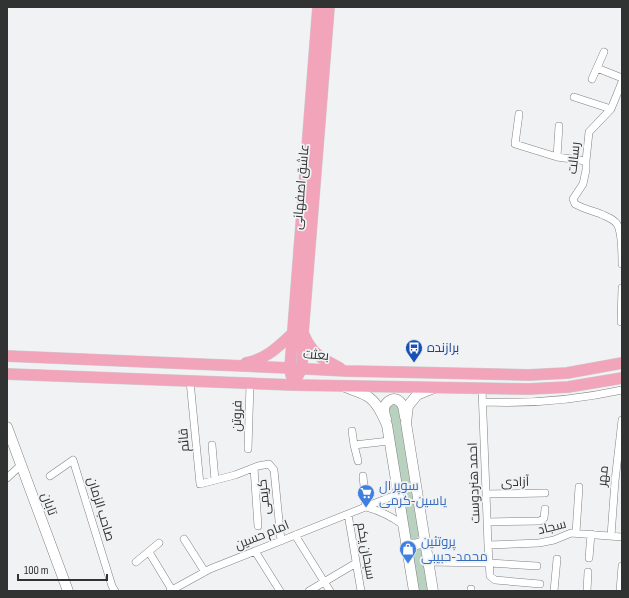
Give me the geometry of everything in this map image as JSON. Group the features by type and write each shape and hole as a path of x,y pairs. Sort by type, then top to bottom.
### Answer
{"main road":[{"name":"عاشق اصفهانی","path":"302,368 298,333 318,7"},
{"name":"عاشق اصفهانی","path":"293,385 290,368 298,333 330,7"},
{"path":"235,366 253,362 263,357 298,333 315,353 325,361 346,371"},
{"name":"بعثت","path":"7,356 346,371 529,375 567,373 622,363"},
{"path":"293,385 302,368"},
{"path":"7,374 250,384 482,389 568,387 622,378"},
{"path":"529,375 529,389"},
{"path":"345,386 367,396 376,404 387,425"},
{"path":"406,423 408,406 417,395 434,388"},
{"path":"414,591 384,408 387,402 391,400 398,400 401,402 406,423 433,591"},
{"name":"تابان","path":"7,426 68,591"},
{"path":"406,544 413,545 425,541"}],"street":[{"path":"592,79 604,52"},
{"path":"597,68 622,78"},
{"name":"رسالت","path":"622,82 611,109 589,132 586,170 583,184 573,199 575,204 582,208 600,214 616,223 620,234 622,264"},
{"path":"574,97 611,109"},
{"path":"520,114 515,144 557,157 586,161"},
{"path":"557,157 559,126"},
{"path":"620,322 622,288"},
{"name":"قائم","path":"190,381 200,484 214,480"},
{"name":"فروتن","path":"248,449 250,384"},
{"name":"احمد هنردوست","path":"482,389 490,576 495,580 540,584"},
{"path":"482,402 505,403 556,401 577,399 622,390"},
{"name":"مهر","path":"611,536 614,481 622,420"},
{"path":"352,431 358,461"},
{"path":"354,445 389,441"},
{"path":"212,445 214,480"},
{"name":"صاحب الزمان","path":"50,476 73,460 112,586 115,591"},
{"name":"کریمی","path":"214,480 269,464 274,470 281,541"},
{"path":"7,478 21,465"},
{"path":"254,468 258,526"},
{"path":"363,476 366,507 381,512 403,525"},
{"path":"576,533 579,487"},
{"name":"آزادی","path":"486,494 544,493"},
{"name":"امام حسین","path":"171,591 210,569 398,494"},
{"path":"487,522 540,521 544,518 545,509"},
{"name":"سبحان یکم","path":"348,514 361,591"},
{"name":"سجاد","path":"488,545 539,543 554,540 571,533 622,537"},
{"path":"589,558 591,534"},
{"path":"295,535 330,591"},
{"path":"184,539 204,572"},
{"path":"136,562 159,543"},
{"path":"255,551 280,591"},
{"path":"149,552 171,591"},
{"path":"554,591 557,559"},
{"path":"428,562 489,563 536,566"},
{"path":"309,591 356,563"},
{"path":"620,591 622,566"},
{"path":"587,591 588,572"}],"green space":[{"path":"397,403 400,407 419,531 419,536 416,539 411,539 409,535 387,409"},
{"path":"422,546 429,591 417,591 412,549"}],"place":[{"name":"برازنده","path":"414,363"},
{"name":"سوپر ال یاسین-کرمی","path":"366,508"},
{"name":"پروتئین محمد-حبیبی","path":"408,564"}]}
